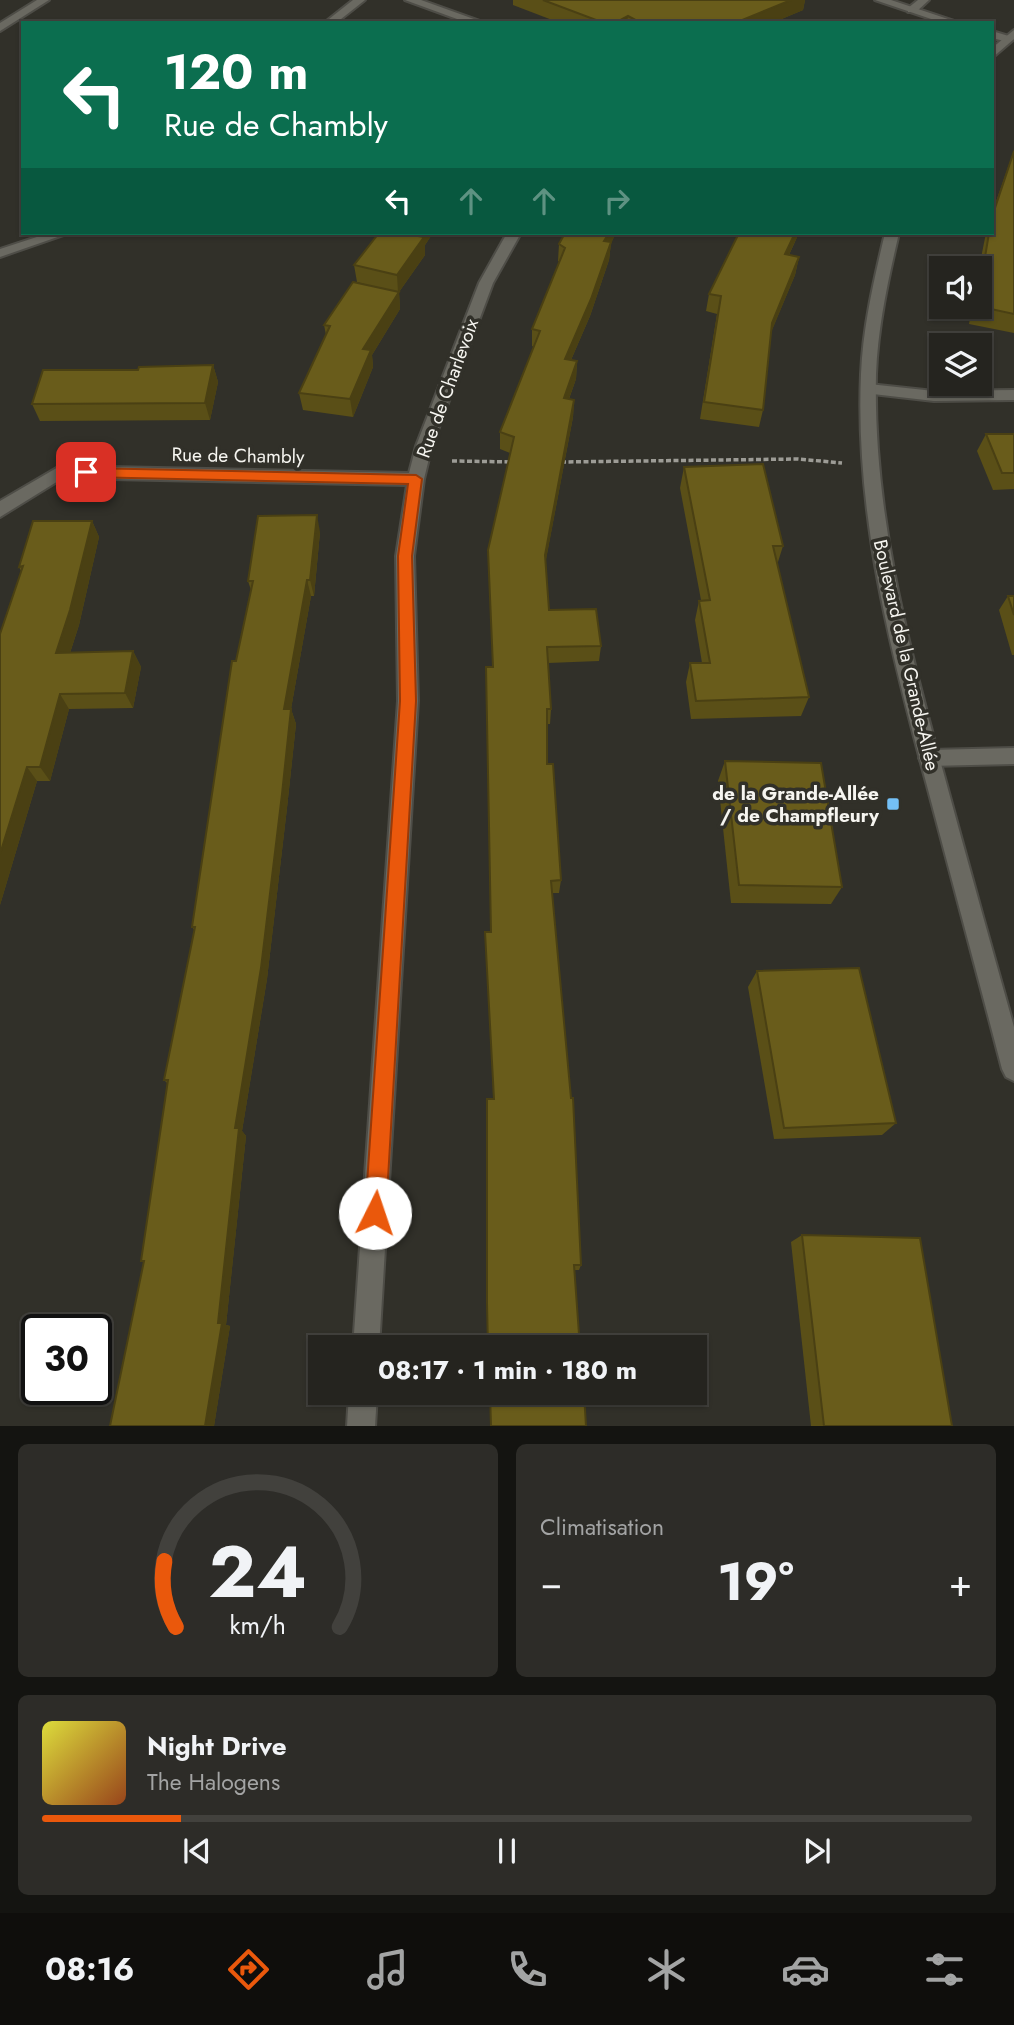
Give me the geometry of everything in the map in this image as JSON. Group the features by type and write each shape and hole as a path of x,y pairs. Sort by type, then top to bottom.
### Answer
{"street":[{"path":"0,28 44,0"},
{"path":"332,21 359,0"},
{"path":"410,0 474,21"},
{"path":"880,0 948,21"},
{"path":"912,10 925,0"},
{"path":"994,53 1011,36"},
{"path":"0,253 56,235"},
{"name":"Rue de Charlevoix","path":"367,1335 408,701 405,556 416,479 424,446 486,284 513,235"},
{"name":"Boulevard de la Grande-Allée","path":"892,235 880,281 869,389 872,467 879,538 901,648 1014,1069"},
{"path":"869,389 934,396 1014,396"},
{"path":"0,511 60,472"},
{"name":"Rue de Chambly","path":"60,472 416,479"},
{"path":"929,758 1014,756"},
{"path":"361,1426 362,1405"}],"path":[{"path":"549,462 798,459 830,462"},
{"path":"451,461 522,462"}],"building":[{"path":"543,0 791,0 740,21 637,21 628,16 619,21 599,21"},
{"path":"1014,151 1014,314 992,309 992,256 985,256 989,235 994,235 994,211"},
{"path":"377,235 424,237 397,275 354,265"},
{"path":"564,235 608,235 604,241 611,242 591,299 565,359 577,361 564,398 574,400 545,555 549,610 596,609 601,646 547,647 551,709 547,709 547,764 553,764 561,880 551,881 573,1098 581,1265 574,1265 579,1335 488,1335 487,1099 494,1099 485,932 491,932 486,667 493,667 488,550 514,437 500,432 540,331 532,329 565,248 559,244"},
{"path":"738,235 794,235 785,254 799,257 772,323 763,410 704,402 721,296 709,294"},
{"path":"353,282 399,292 363,349 371,350 350,399 299,393 330,326 324,325"},
{"path":"213,365 205,403 32,404 43,370 138,370 139,367"},
{"path":"986,434 1014,434 1014,473 1002,473"},
{"path":"763,464 783,546 773,546 809,697 696,701 690,663 710,663 699,601 710,600 684,467"},
{"path":"317,515 310,580 307,580 284,709 291,709 282,794 261,968 235,1128 239,1128 218,1323 222,1323 205,1426 110,1426 144,1261 141,1261 168,1080 164,1080 195,927 192,927 232,661 236,661 253,581 248,581 258,516"},
{"path":"33,521 92,521 70,610 56,653 133,651 125,693 60,694 40,767 27,767 0,854 0,634 23,566 19,567"},
{"path":"1008,596 1014,596 1014,615"},
{"path":"725,761 821,763 842,887 739,885"},
{"path":"859,968 896,1123 784,1128 757,971"},
{"path":"802,1235 920,1238 952,1426 824,1426"},
{"path":"490,1405 585,1405 586,1426 491,1426"}],"place":[{"name":"de la Grande-Allée / de Champfleury","path":"893,804"}],"route":[{"path":"86,472 416,479 405,556 408,701 375,1213"}]}
